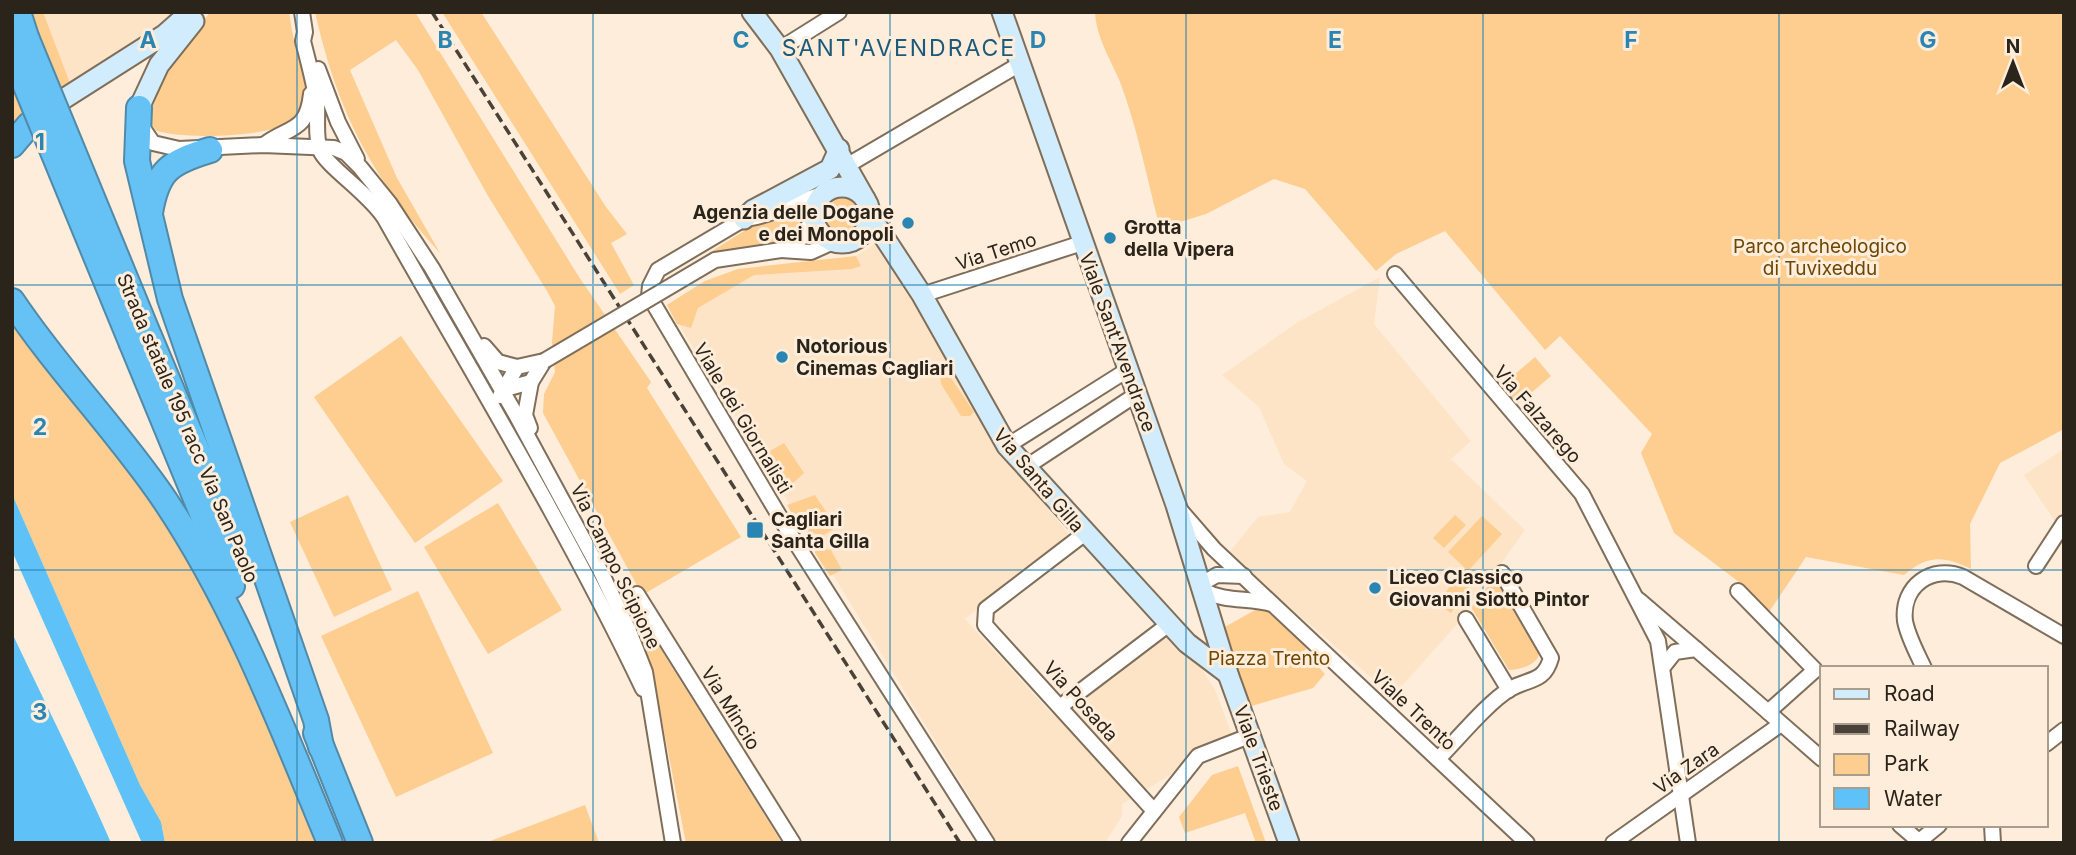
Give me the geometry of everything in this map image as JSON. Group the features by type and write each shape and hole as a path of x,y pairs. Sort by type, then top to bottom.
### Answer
{"highway":[{"name":"Strada statale 195 racc Via San Paolo","path":"18,12 141,340 340,843"},
{"name":"Strada statale 195 racc Via San Paolo","path":"12,52 321,747 360,843"},
{"path":"139,108 138,160 170,299 313,711 321,747"},
{"path":"12,145 21,130"},
{"path":"149,217 154,191 164,172 181,159 210,150"},
{"path":"12,301 163,498 199,554 235,617 330,843"}],"main road":[{"name":"Via Santa Gilla","path":"752,12 780,49 844,157 868,208 922,296 1007,446 1084,534 1187,643 1228,674"},
{"name":"Viale Sant'Avendrace","path":"1002,12 1206,590 1228,674"},
{"path":"139,108 159,65 192,14"},
{"path":"21,130 69,93 164,35 192,14"},
{"path":"830,190 856,190 868,208 869,225 858,239 841,244 832,242 819,232 813,216 830,190 844,157"},
{"path":"744,219 752,210 830,169 844,157"},
{"path":"1187,643 1200,642 1209,636 1212,619"},
{"name":"Viale Trieste","path":"1228,674 1289,843"}],"street":[{"path":"302,12 305,32 303,41 312,79 320,150"},
{"path":"780,49 839,12"},
{"path":"305,32 311,40 330,102 360,167"},
{"path":"844,157 1020,64"},
{"path":"264,145 294,130 307,117 312,79"},
{"path":"320,150 329,140 333,125 330,102"},
{"path":"139,108 142,126 153,143 166,148 210,150 264,145 320,150"},
{"name":"Via Campo Scipione","path":"650,704 621,641 526,465 380,211 354,182 327,161 320,150 334,148 346,153 390,204 432,268 600,570 645,672 673,843"},
{"name":"Viale dei Giornalisti","path":"830,190 773,210 756,219 744,219 658,270 650,286 649,296 787,529 987,843"},
{"path":"502,390 517,367 544,360 715,260 793,246 806,234 813,216"},
{"path":"781,250 811,252 832,242"},
{"name":"Via Temo","path":"922,296 1082,243"},
{"name":"Via Campo Scipione","path":"432,268 438,268 487,350 498,362 517,367"},
{"name":"Via Falzarego","path":"1395,274 1582,494 1658,642 1688,843"},
{"name":"Via Campo Scipione","path":"454,340 464,343 487,383 502,390"},
{"path":"502,390 531,382 544,360"},
{"path":"1007,446 1129,369"},
{"name":"Via Campo Scipione","path":"531,382 525,415 536,439 535,450"},
{"name":"Via Campo Scipione","path":"502,390 500,400 503,410 526,453 526,465"},
{"path":"1026,467 1137,394"},
{"name":"Viale Trento","path":"1176,505 1214,549 1527,843"},
{"path":"2036,566 2064,523"},
{"name":"Via Posada","path":"1084,534 986,609 983,616 985,625 1154,811"},
{"path":"1923,666 1910,636 1906,606 1914,588 1936,572 1950,572 1963,577 2064,636"},
{"path":"1438,759 1509,690 1542,676 1551,658 1502,573"},
{"path":"1206,590 1217,575 1244,576"},
{"path":"1206,590 1231,590 1244,576"},
{"path":"1206,590 1230,601 1259,600 1275,605"},
{"path":"1738,591 1815,670 1768,712"},
{"name":"Via Falzarego","path":"1630,592 1820,757"},
{"name":"Via Mincio","path":"637,594 793,843"},
{"path":"1466,619 1509,690"},
{"path":"1061,706 1169,624"},
{"path":"1663,667 1675,652 1696,649"},
{"name":"Via Zara","path":"1613,843 1781,724"},
{"path":"2048,742 2064,730"},
{"path":"1129,843 1198,756 1249,736"},
{"path":"1902,827 1919,842 1937,827"}],"shaded area":[{"path":"43,12 178,12 127,50 70,83"},
{"path":"879,241 1009,460 1070,536 965,619 1052,714 1156,628 1194,656 1215,690 1233,737 1122,804 1122,816 1105,843 998,843 667,305 705,281 738,269 856,256"},
{"path":"1380,277 1374,324 1471,441 1451,459 1525,530 1459,622 1393,696 1228,554 1258,517 1290,512 1307,481 1284,464 1259,407 1222,375 1298,322"},
{"path":"2064,449 2064,514 2056,523 2024,475"}],"green space":[{"path":"12,12 43,12 70,83 12,130"},
{"path":"210,12 289,12 297,55 307,86 300,109 288,123 262,131 223,136 183,135 155,130 148,119 151,92"},
{"path":"315,12 415,12 579,277 651,382 647,388 741,537 644,594 640,591 543,413 544,394 555,372 552,342 555,306 547,291 488,196 418,70 396,40 350,70 397,178 440,253 416,225 376,170 360,142 335,81"},
{"path":"442,12 481,12 606,207 627,234 611,243 634,285 620,294"},
{"name":"Parco archeologico di Tuvixeddu","path":"1095,12 2064,12 2064,429 2000,463 1970,524 1971,569 1953,561 1937,559 1921,563 1904,575 1806,557 1769,612 1743,585 1674,533 1641,453 1652,434 1560,336 1545,350 1445,231 1396,254 1376,271 1305,189 1274,179 1206,214 1160,228 1132,118 1101,39"},
{"path":"842,195 857,201 863,216 857,231 842,237 827,231 821,216 827,201"},
{"path":"790,213 796,215 801,223 794,238 778,243 709,253 760,221"},
{"path":"856,256 861,266 852,269 754,275 698,308 691,328 677,324 667,305 705,281 738,269"},
{"path":"12,312 186,545 324,843 165,843 161,822 140,785 12,494"},
{"path":"401,336 503,481 415,543 314,397"},
{"path":"1535,357 1551,376 1518,404 1501,386"},
{"path":"947,372 974,412 970,416 961,416 941,384 940,376"},
{"path":"747,414 762,438 756,451 751,449 736,421"},
{"path":"784,443 804,473 780,495 764,471 770,451"},
{"path":"348,495 392,590 334,617 290,522"},
{"path":"815,495 836,527 824,535 803,532 787,505"},
{"path":"498,503 562,610 488,654 424,547"},
{"path":"1455,515 1466,525 1444,548 1433,538"},
{"path":"1482,516 1502,534 1468,571 1448,552"},
{"path":"816,548 831,550 842,570 830,576 815,553"},
{"path":"1456,577 1469,586 1451,613 1438,604"},
{"path":"1495,577 1539,654 1535,661 1522,668 1509,670 1471,607"},
{"path":"418,591 493,753 396,797 321,636"},
{"path":"630,600 782,843 686,843 651,665"},
{"name":"Piazza Trento","path":"1264,605 1309,646 1304,651 1325,674 1313,688 1248,707 1223,628"},
{"path":"1238,766 1266,843 1256,843 1245,813 1185,833 1179,817 1212,775"},
{"path":"585,805 599,843 485,843"}],"water":[{"path":"12,494 140,785 161,822 165,843 142,843 12,551"},
{"path":"12,633 75,764 111,843 12,843"}],"railway":[{"path":"432,12 960,843"}],"place":[{"name":"Agenzia delle Dogane e dei Monopoli","path":"908,223"},
{"name":"Grotta della Vipera","path":"1110,238"},
{"name":"Notorious Cinemas Cagliari","path":"782,357"},
{"name":"Cagliari Santa Gilla","path":"755,530"},
{"name":"Liceo Classico Giovanni Siotto Pintor","path":"1375,588"}],"district":[{"name":"SANT'AVENDRACE","path":"899,48"}]}
